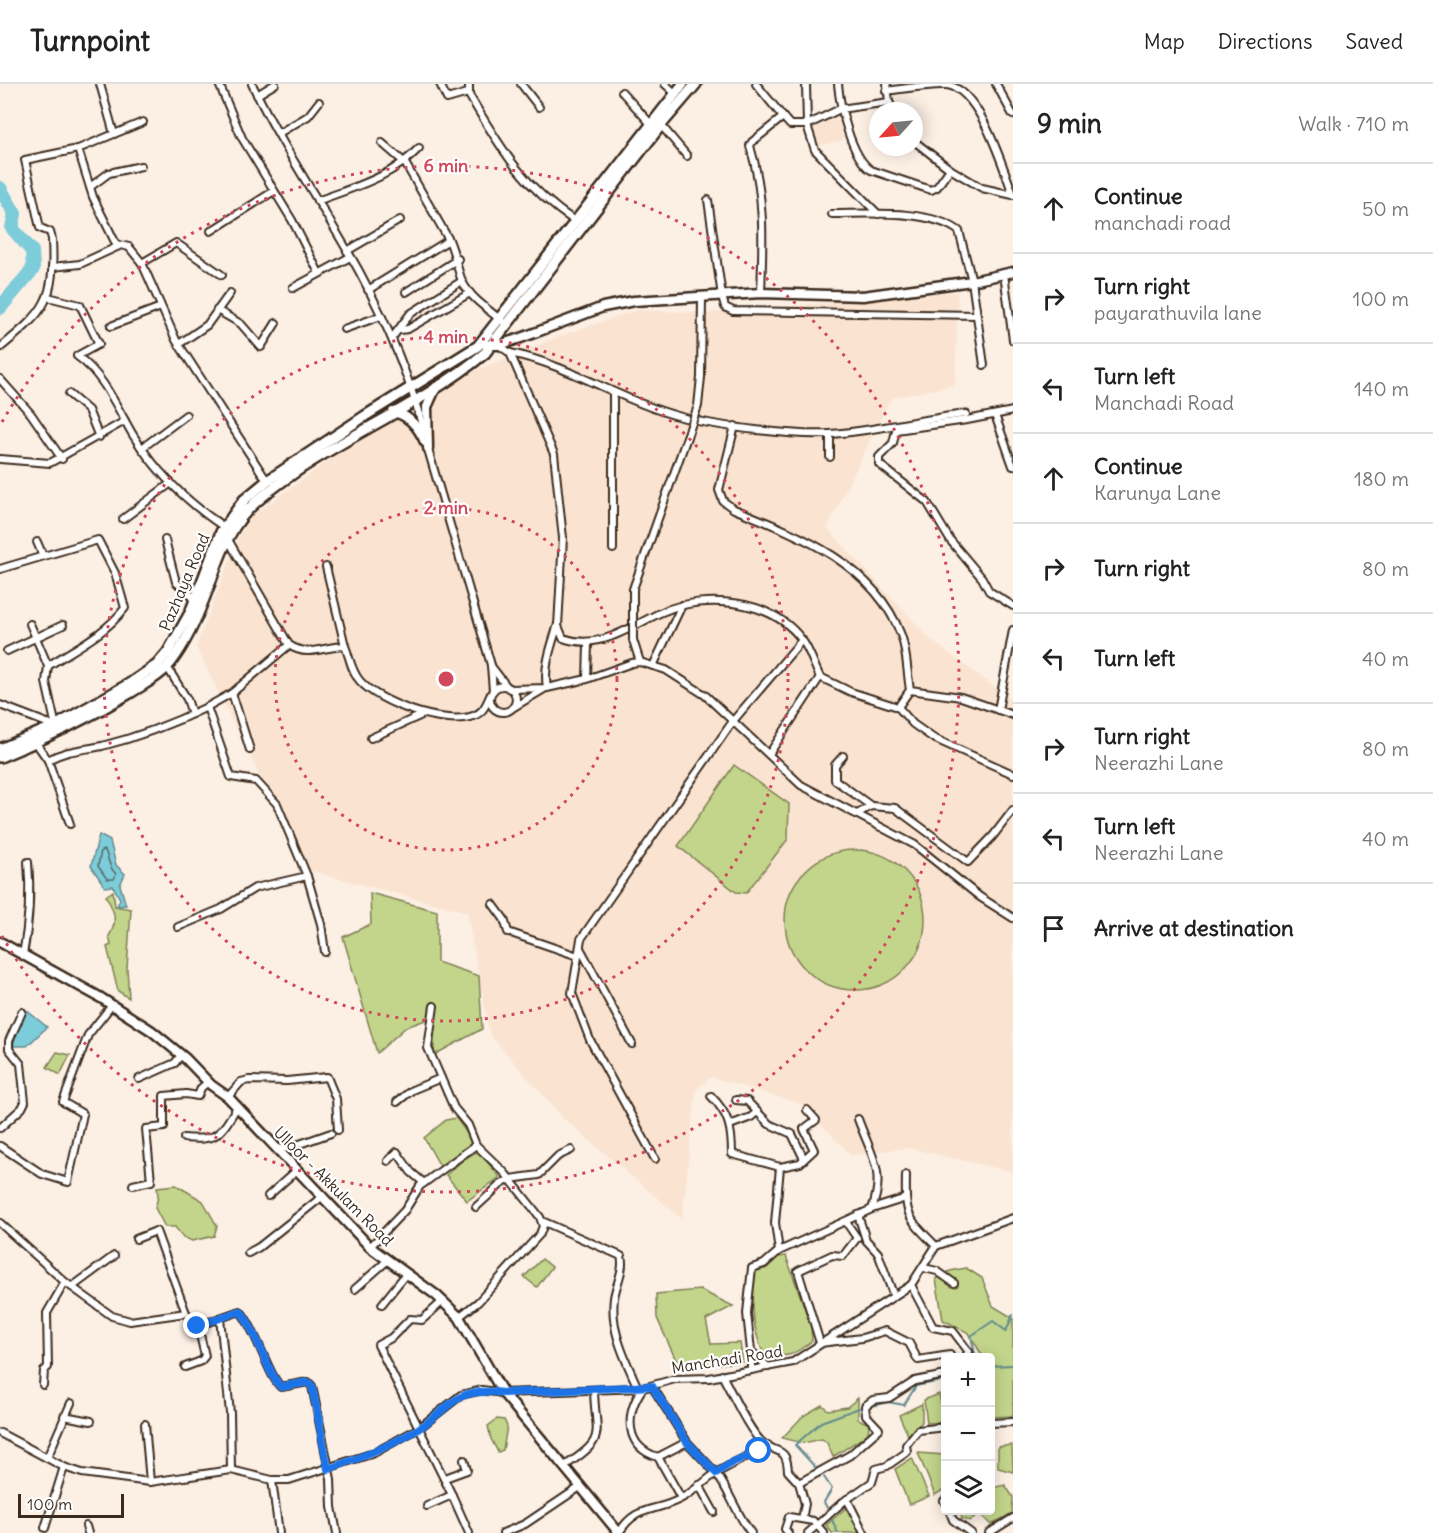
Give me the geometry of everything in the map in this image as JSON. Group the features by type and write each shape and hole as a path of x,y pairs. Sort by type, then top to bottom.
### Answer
{"main road":[{"path":"0,757 36,742 57,729 116,702 167,667 203,603 224,532 257,501 313,461 436,387 495,345 507,324 580,225 650,123 683,84"},
{"path":"478,346 498,318 588,218 696,84"},
{"path":"478,346 495,345 603,307 634,301 761,293 863,296 972,281 1009,273"},
{"name":"Pazhaya Road","path":"0,748 57,729 157,665 176,639 224,532 244,500 267,481 365,416 478,346"},
{"path":"428,448 428,407 436,387"},
{"path":"393,412 403,414 414,424 428,448"},
{"name":"Ulloor - Akkulam Road","path":"0,942 112,1005 181,1055 208,1082 228,1097 370,1247 443,1300 459,1317 503,1393 619,1533"}],"street":[{"path":"100,84 114,134"},
{"path":"219,84 242,138 319,273"},
{"path":"252,84 349,254 392,338 413,388 428,448 491,665 490,703 495,710 502,712 547,688"},
{"path":"257,95 275,84"},
{"path":"440,84 447,99 468,93"},
{"path":"469,84 468,93 526,183 580,225"},
{"path":"521,84 539,107"},
{"path":"665,84 675,93"},
{"path":"756,84 790,125 807,124 840,109 869,105"},
{"path":"806,84 807,124 819,154 878,215"},
{"path":"838,84 840,109 863,162 872,170 931,190 937,188 950,169"},
{"path":"958,84 961,93"},
{"path":"996,84 1013,115"},
{"path":"889,102 886,87 949,85 961,93 986,123 1013,194"},
{"path":"622,92 650,123"},
{"path":"279,133 308,116 319,102"},
{"path":"761,293 764,219 760,181 750,146 783,117"},
{"path":"0,348 42,310 48,297 52,267 50,232 39,228 25,160 78,149 142,122"},
{"path":"661,125 687,156"},
{"path":"382,143 405,163 449,240 458,259 462,281 470,293 507,324"},
{"path":"317,201 369,184 405,163 419,148"},
{"path":"923,148 950,169 982,188 1013,194"},
{"path":"78,149 90,187 116,244 119,246"},
{"path":"90,187 109,173 141,166"},
{"path":"211,231 273,191"},
{"path":"708,200 722,296 725,307 733,311 977,315"},
{"path":"832,214 922,217 953,227 962,237 972,281 984,365"},
{"path":"293,288 400,220"},
{"path":"368,290 449,240"},
{"path":"142,263 176,243 222,275"},
{"path":"52,267 80,264 119,246 129,247 142,263 179,344 267,481"},
{"path":"406,292 458,259"},
{"path":"1009,273 1013,340"},
{"path":"392,338 410,314 462,281"},
{"path":"179,344 207,325 230,293"},
{"path":"400,330 408,329 470,293"},
{"path":"48,297 80,305 99,344 78,356 86,362 108,391 142,448 171,483 193,506 224,532 289,645 296,650 311,652 345,646"},
{"path":"640,662 633,640 633,589 698,406 701,377 702,298"},
{"path":"111,326 161,307"},
{"path":"217,310 241,324 261,347 276,323"},
{"path":"345,329 381,316"},
{"path":"495,345 510,353 530,357 613,394 685,418 735,426 830,434 966,414"},
{"path":"510,353 554,454 563,538 558,624 545,677 547,688"},
{"path":"0,379 31,414 62,459"},
{"path":"69,394 87,410 99,437"},
{"path":"613,394 613,549"},
{"path":"1013,411 896,430 893,442 879,457 879,464 927,502 950,540 982,578 989,591 1013,606"},
{"path":"142,448 186,415"},
{"path":"995,415 1013,466"},
{"path":"0,459 47,464 62,459 125,421"},
{"path":"735,426 719,490 723,501 734,509 812,542 855,570 886,605 902,637 910,690 898,707"},
{"path":"830,434 830,458"},
{"path":"123,519 171,483"},
{"path":"0,568 98,540 115,573 125,601 125,608 112,624 93,640 48,666"},
{"path":"165,540 177,582 195,599"},
{"path":"37,543 43,556"},
{"path":"326,567 352,668 366,686 388,700 424,714 455,719 474,716 484,710 492,693 503,686 547,688 587,679 640,662 666,670 705,695 801,784 915,845 980,897 1013,918"},
{"path":"558,624 563,638 588,644 600,642 682,605 724,602 752,606 784,622 802,640 820,677 851,692 898,707 913,724 933,738 1013,774"},
{"path":"653,666 682,605"},
{"path":"30,624 34,639 48,666 46,682 57,729"},
{"path":"7,651 63,625"},
{"path":"998,710 1013,630"},
{"path":"655,1159 586,1030 572,993 581,939 733,721 802,640"},
{"path":"587,679 588,644"},
{"path":"48,760 59,753 101,746 207,707 232,693 289,645"},
{"path":"491,665 516,696 513,707"},
{"path":"167,667 187,699 192,714"},
{"path":"769,754 820,677"},
{"path":"910,690 961,697 1013,715"},
{"path":"232,693 250,750"},
{"path":"0,705 57,729"},
{"path":"207,707 231,777 256,781 277,804 307,876 321,924 325,952"},
{"path":"371,738 424,714"},
{"path":"36,742 48,760 70,824"},
{"path":"843,756 835,765 835,780 871,806 895,808 968,862 993,836 1013,810"},
{"path":"857,814 871,806"},
{"path":"23,954 29,923 31,893 28,862"},
{"path":"178,927 221,909 255,888 307,876"},
{"path":"493,904 504,919 508,932 578,956"},
{"path":"580,948 632,1044"},
{"path":"0,1146 42,1174 68,1182 83,1114 63,1102 88,1035 112,1005"},
{"path":"434,1006 428,1048 454,1108 468,1125 476,1145 510,1179 542,1221 621,1256 623,1262 614,1298 617,1338 640,1388 632,1403 631,1426 637,1443 645,1453 658,1458 681,1498"},
{"path":"0,1128 22,1108 25,1102 21,1064 9,1049 9,1041 22,1012"},
{"path":"139,1079 144,1074 175,1063 181,1055"},
{"path":"228,1097 241,1082 249,1080 287,1081 327,1077 336,1099 338,1130"},
{"path":"397,1102 412,1090 441,1078"},
{"path":"133,1185 151,1181 146,1129 164,1127 164,1096 198,1096 201,1088 208,1082"},
{"path":"711,1096 724,1110 730,1125 732,1154 780,1167 804,1159 814,1150 804,1129 816,1120 807,1110"},
{"path":"736,1100 747,1101 769,1124 792,1134 804,1159"},
{"path":"184,1138 205,1140 215,1137 237,1107"},
{"path":"730,1125 751,1118 757,1112"},
{"path":"858,1119 879,1169 879,1191 872,1209"},
{"path":"275,1149 288,1148 331,1133"},
{"path":"370,1247 405,1210 424,1183 476,1145"},
{"path":"476,1207 510,1179 539,1175 558,1156 571,1150"},
{"path":"388,1161 397,1152 411,1172 424,1183"},
{"path":"779,1251 775,1223 780,1167"},
{"path":"268,1197 297,1170"},
{"path":"906,1175 906,1198 910,1220 936,1246 1013,1218"},
{"path":"248,1253 259,1247 322,1196"},
{"path":"751,1370 752,1351 747,1313 752,1268 764,1264 779,1251 858,1215 906,1198"},
{"path":"858,1215 866,1240 878,1253 893,1294"},
{"path":"459,1317 478,1302 540,1234 542,1221"},
{"path":"846,1222 857,1238 843,1256 832,1255 798,1271 820,1343 862,1338 885,1331 909,1343 918,1360 941,1356"},
{"path":"0,1223 65,1282 112,1316 123,1321 186,1313"},
{"path":"136,1239 156,1231 186,1313 193,1325 198,1326 240,1311 276,1383 281,1387 308,1382 312,1386 328,1469 337,1533"},
{"name":"Manchadi Road","path":"272,1480 289,1480 374,1454 419,1428 461,1395 482,1390 503,1393 640,1388 690,1377 709,1378 793,1362 893,1294 911,1285 936,1246"},
{"path":"72,1287 114,1256"},
{"path":"355,1289 388,1260"},
{"path":"924,1268 937,1271 954,1283"},
{"path":"382,1304 406,1274"},
{"path":"43,1385 44,1371 48,1367 47,1313 65,1282"},
{"path":"911,1285 933,1327 954,1330 968,1353"},
{"path":"443,1300 422,1320 410,1319 391,1338 378,1345 445,1478 469,1533"},
{"path":"219,1318 230,1413 231,1470"},
{"path":"185,1367 201,1361 205,1356 198,1326"},
{"path":"752,1351 768,1367"},
{"path":"722,1375 747,1420 763,1443 788,1461 788,1471 799,1483 805,1504 802,1519"},
{"path":"799,1483 850,1455 879,1429 866,1415 865,1406 873,1400 889,1398 915,1381 941,1376"},
{"path":"652,1386 687,1442 730,1492 743,1523 751,1533"},
{"path":"563,1467 592,1446 599,1423 594,1390"},
{"path":"47,1458 71,1403"},
{"path":"64,1416 91,1421"},
{"path":"995,1423 1013,1422"},
{"path":"145,1424 150,1482"},
{"path":"808,1533 847,1499 872,1482 876,1469 887,1466 907,1452 906,1445 918,1430 941,1427"},
{"path":"0,1433 64,1467 82,1473 150,1482 231,1470 272,1480 279,1533"},
{"path":"658,1458 687,1442"},
{"path":"619,1533 640,1510 654,1509 681,1498 716,1473 768,1445"},
{"path":"592,1446 600,1450"},
{"path":"445,1478 467,1470 464,1460"},
{"path":"45,1528 64,1467"},
{"path":"699,1485 714,1512"},
{"path":"503,1533 525,1524 580,1487"},
{"path":"427,1506 452,1495"},
{"path":"847,1499 864,1533"},
{"path":"951,1515 953,1520 971,1533"},
{"path":"788,1533 785,1530 789,1517 813,1521 824,1533"},
{"path":"989,1533 1013,1518"}],"shaded area":[{"path":"837,117 844,140 817,146 812,126"},
{"path":"958,292 955,385 891,398 827,528 931,640 1013,701 1013,1172 909,1148 851,1155 801,1104 711,1077 696,1090 682,1219 564,1119 490,1035 467,912 306,870 196,647 245,521 369,431 439,395 468,374 557,337 637,310 709,313"}],"green space":[{"path":"734,765 789,804 788,839 746,893 736,892 678,846"},
{"path":"855,850 882,856 894,862 904,871 913,881 919,893 925,920 919,947 913,959 904,969 894,978 882,984 855,990 828,984 816,978 806,969 797,959 791,947 785,920 791,893 797,881 806,871 816,862 828,856"},
{"path":"113,891 115,906 131,909 127,968 129,998 118,991 107,947 111,945 109,936 114,921 112,907 106,896"},
{"path":"370,893 437,911 437,962 479,976 482,1029 434,1055 434,1017 406,1027 377,1053 343,937 371,924"},
{"path":"57,1052 70,1055 60,1075 47,1067"},
{"path":"456,1118 474,1143 440,1166 424,1138 446,1120"},
{"path":"478,1151 500,1177 467,1201 446,1175 464,1159"},
{"path":"176,1185 203,1201 217,1226 214,1236 192,1241 183,1237 175,1227 165,1227 155,1208 158,1197 157,1187"},
{"path":"786,1256 811,1326 812,1341 794,1353 784,1356 763,1352 756,1332 753,1293 754,1272 767,1268 778,1257"},
{"path":"542,1259 552,1267 537,1287 524,1277"},
{"path":"966,1268 982,1278 993,1306 1013,1318 1013,1416 995,1417 995,1353 981,1353 969,1333 943,1320 936,1279 950,1271"},
{"path":"700,1290 733,1306 706,1320 711,1344 740,1343 743,1362 679,1367 657,1318 656,1294"},
{"path":"939,1394 941,1422 927,1423 924,1400"},
{"path":"858,1398 858,1419 869,1424 868,1434 833,1457 827,1443 822,1439 803,1443 782,1438 803,1416 822,1405 828,1410 847,1407"},
{"path":"922,1404 922,1422 908,1435 899,1415"},
{"path":"497,1419 504,1420 507,1426 503,1450 498,1452 491,1439 488,1426"},
{"path":"1012,1445 1013,1472 998,1468 998,1447"},
{"path":"918,1453 941,1455 941,1491 935,1495"},
{"path":"912,1458 929,1496 909,1505 895,1469"},
{"path":"1005,1485 1013,1497 1012,1513 991,1525 981,1515 995,1515 995,1487"},
{"path":"846,1508 861,1533 832,1533 826,1525"},
{"path":"961,1515 977,1515 970,1521 962,1519"}],"water":[{"path":"99,835 110,841 116,865 125,874 120,885 126,905 117,906 120,899 113,886 105,887 91,866"},
{"path":"25,1009 47,1027 27,1046 14,1046 13,1031"}],"waterway":[{"path":"0,188 15,214 12,228 32,251 33,269 0,308"},
{"path":"975,1353 971,1336 993,1321 1006,1331 1013,1315"},
{"path":"995,1366 1013,1365"},
{"path":"871,1406 888,1402 904,1405 916,1386 941,1381"},
{"path":"816,1468 795,1445 821,1422 859,1408"},
{"path":"824,1477 832,1489 824,1502 827,1508"},
{"path":"832,1520 838,1533"}],"route":[{"path":"197,1326 240,1311 269,1364 276,1383 281,1387 308,1382 312,1386 328,1469 374,1454 419,1428 461,1395 482,1390 503,1393 652,1386 687,1442 716,1473 733,1462 759,1451"}]}
